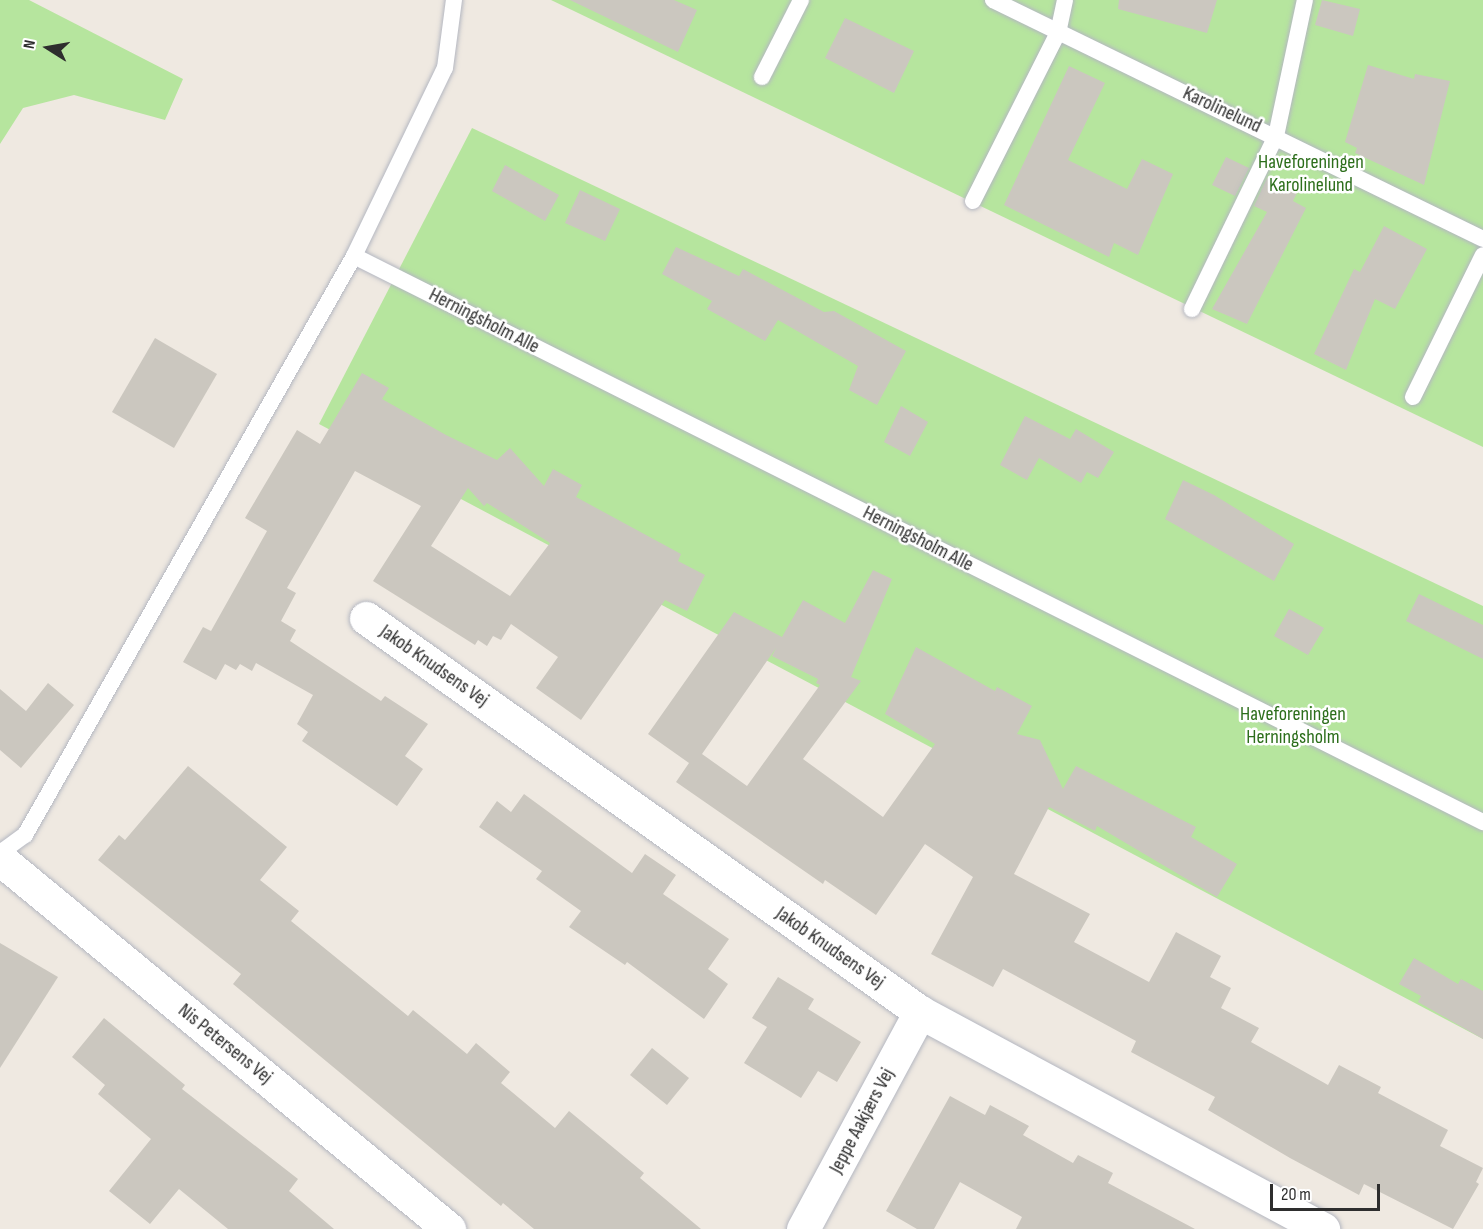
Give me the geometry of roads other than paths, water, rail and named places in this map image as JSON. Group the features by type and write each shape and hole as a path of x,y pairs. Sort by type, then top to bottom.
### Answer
{"street":[{"name":"Jakob Knudsens Vej","path":"366,618 920,1012 1323,1229"},
{"name":"Nis Petersens Vej","path":"0,859 449,1229"},
{"name":"Jeppe Aakjærs Vej","path":"803,1229 920,1012"}],"lane":[{"path":"0,853 25,835 354,256 445,68 454,0"},
{"path":"762,76 801,0"},
{"name":"Karolinelund","path":"993,0 1276,136 1483,239"},
{"path":"973,201 1058,33 1065,0"},
{"path":"1192,309 1276,136 1305,0"},
{"path":"1413,397 1483,255"},
{"name":"Herningsholm Alle","path":"354,256 1483,822"}],"park label":[{"name":"Haveforeningen Karolinelund","path":"1311,174"},
{"name":"Haveforeningen Herningsholm","path":"1293,726"}]}
